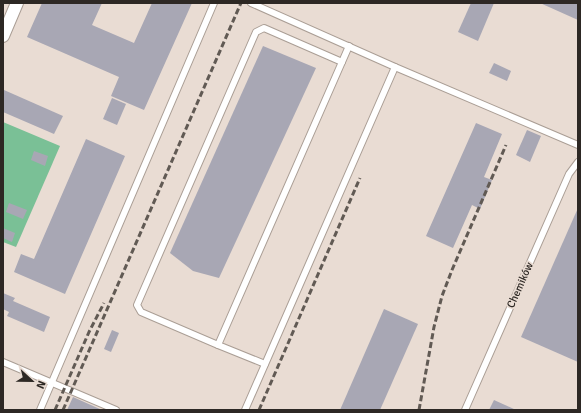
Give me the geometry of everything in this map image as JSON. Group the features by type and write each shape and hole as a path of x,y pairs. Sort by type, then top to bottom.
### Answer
{"street":[{"path":"3,36 17,3"}],"lane":[{"path":"40,410 214,3"},
{"path":"251,3 395,67 578,145"},
{"path":"265,364 141,312 138,305 256,32 264,28 342,62"},
{"path":"218,345 349,46"},
{"path":"245,410 395,67"},
{"name":"Chemików","path":"465,410 569,174 578,162"},
{"path":"3,362 116,410"}],"green space":[{"path":"3,122 60,146 16,247 3,242"}],"building":[{"path":"42,3 102,3 92,25 134,43 152,3 192,3 144,110 111,96 119,77 27,37"},
{"path":"471,3 494,3 478,41 458,32"},
{"path":"540,3 578,3 578,20"},
{"path":"263,46 316,68 219,278 193,271 170,253"},
{"path":"494,63 511,71 507,81 489,73"},
{"path":"4,90 63,116 54,134 3,112"},
{"path":"112,98 126,104 117,125 103,119"},
{"path":"476,123 502,134 484,177 492,180 480,209 472,205 453,248 426,236"},
{"path":"527,130 541,136 530,162 516,155"},
{"path":"86,139 125,156 65,294 14,272 21,254 34,259"},
{"path":"34,151 48,156 45,166 31,160"},
{"path":"9,203 27,210 23,219 6,212"},
{"path":"578,208 578,362 521,337"},
{"path":"3,228 15,233 12,242 3,238"},
{"path":"3,293 15,298 13,301 50,317 44,332 7,316 9,312 3,309"},
{"path":"384,309 418,324 380,410 340,410"},
{"path":"112,330 119,333 111,352 104,349"},
{"path":"73,397 102,410 67,410"},
{"path":"494,400 516,410 489,410"}],"railway":[{"path":"63,410 241,3"},
{"path":"419,410 434,327 442,296 506,145"},
{"path":"259,410 360,178"},
{"path":"55,410 89,332 104,303"}]}
